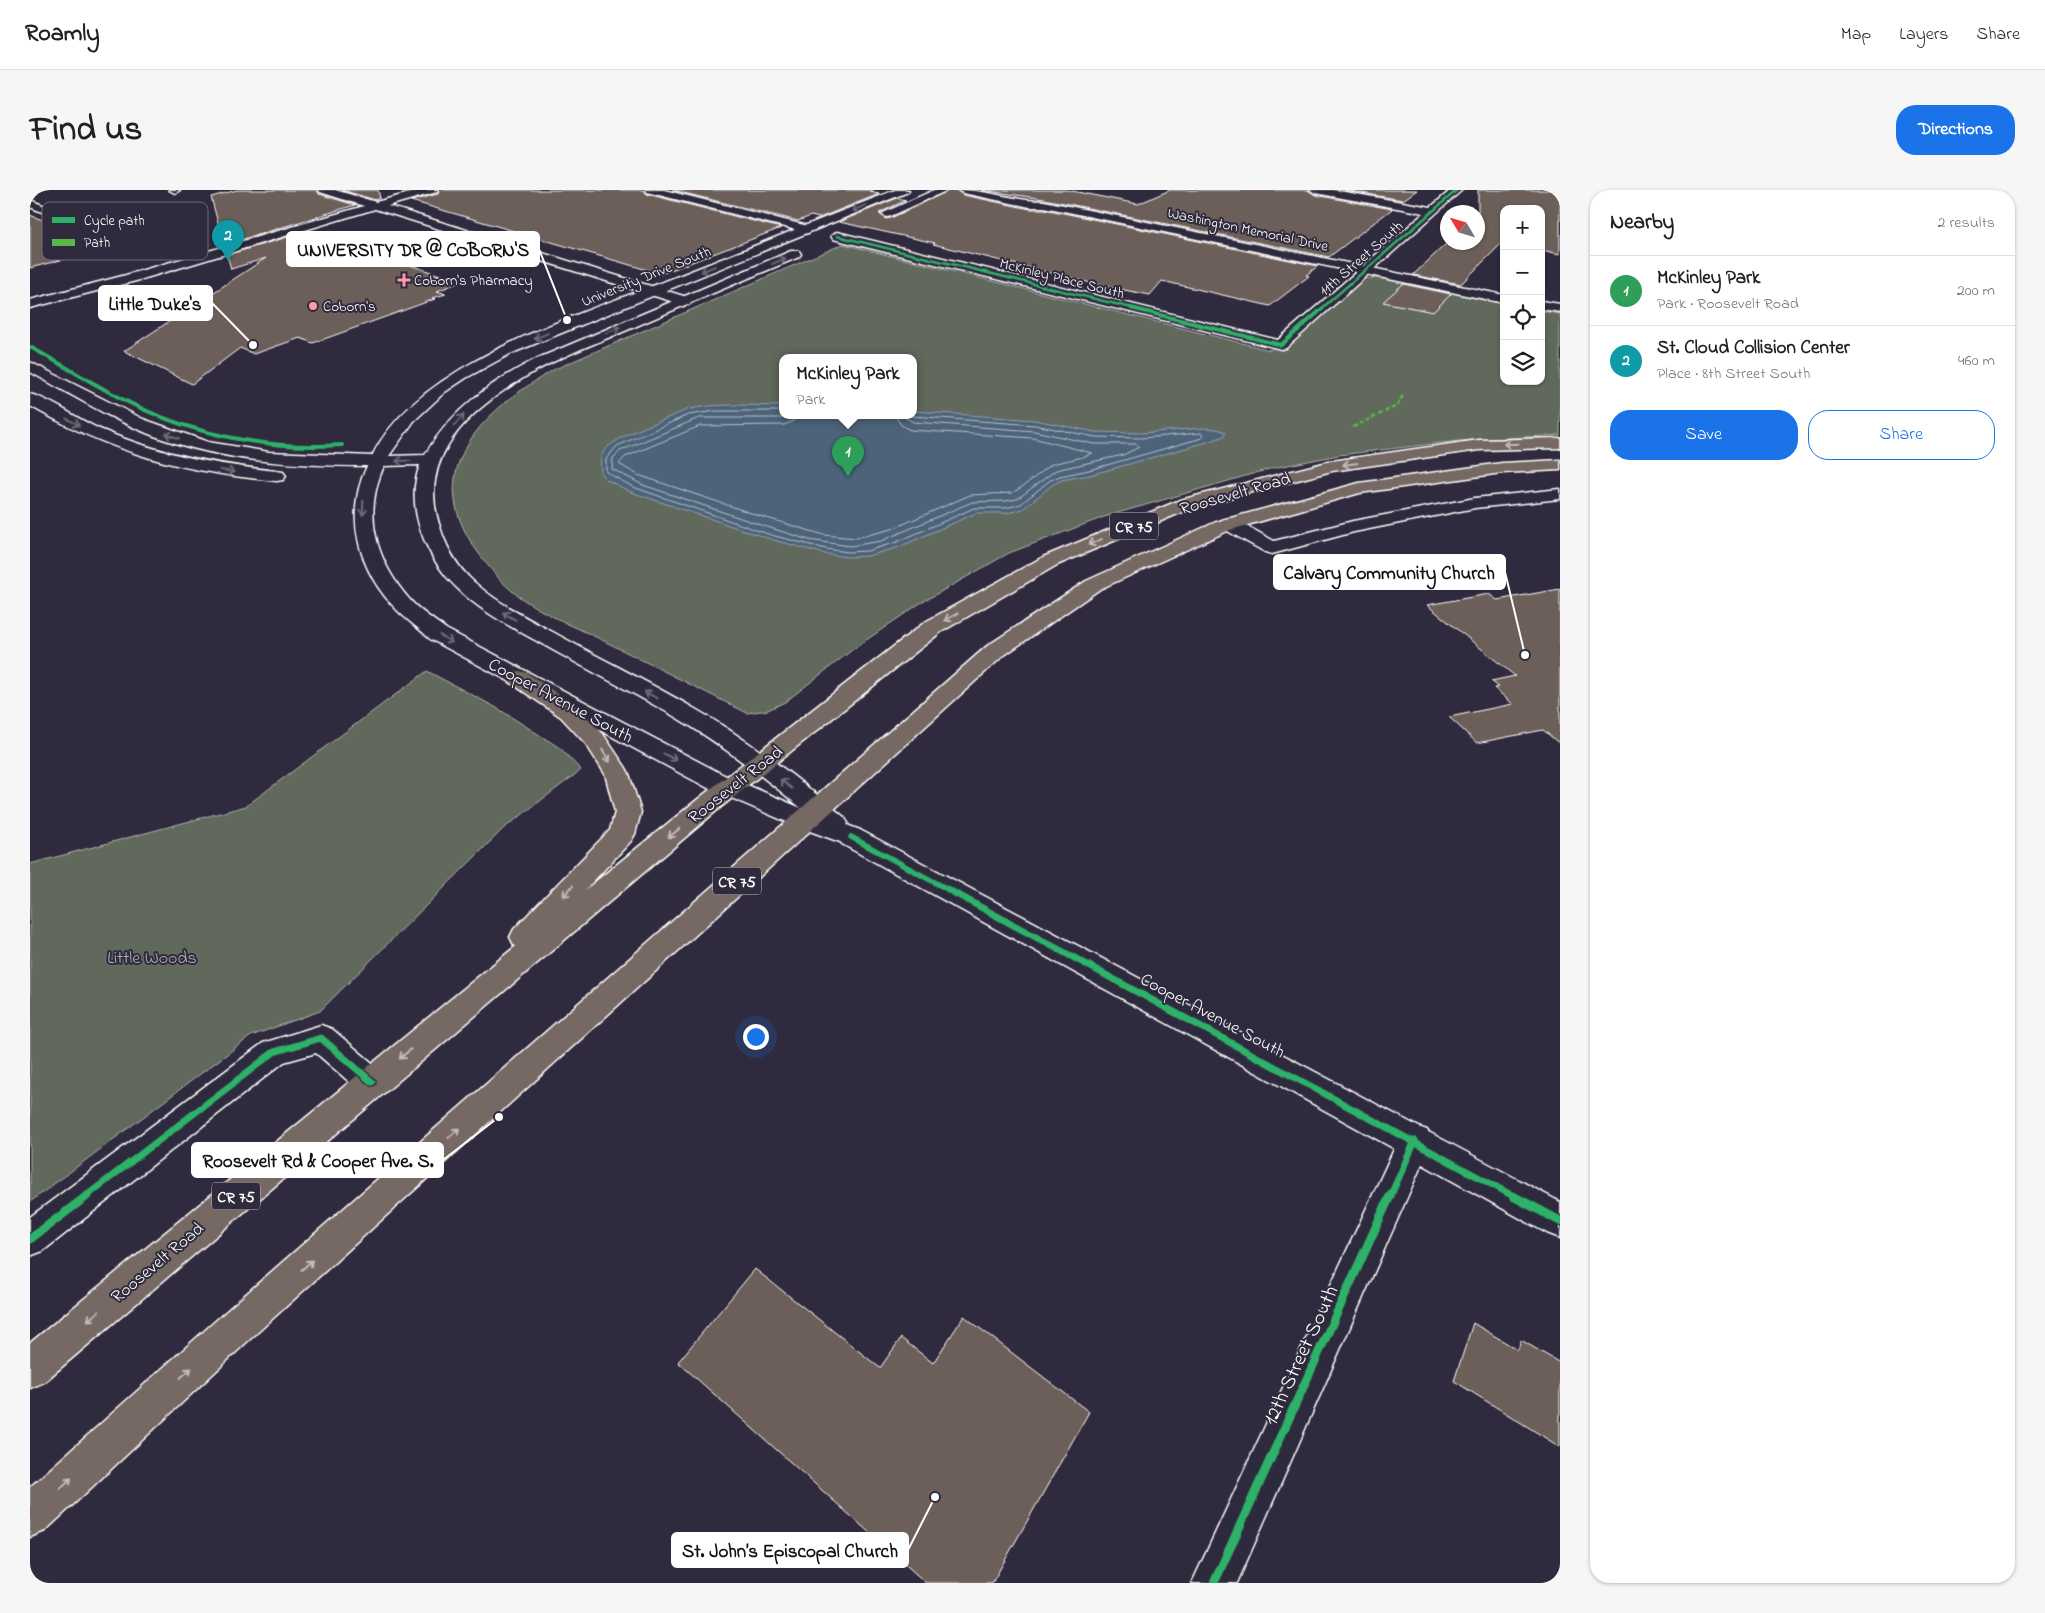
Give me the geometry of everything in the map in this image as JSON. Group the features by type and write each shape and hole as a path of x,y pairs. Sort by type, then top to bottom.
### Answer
{"main road":[{"name":"Roosevelt Road","path":"30,1368 442,1023 730,787 933,627 1050,561 1186,504 1331,466 1479,446 1560,443"},
{"name":"Roosevelt Road","path":"30,1516 257,1308 995,651 1094,585 1229,524 1359,488 1502,468 1560,466"},
{"path":"442,1023 622,834 628,812 617,774 596,739 569,712 519,678"}],"street":[{"path":"324,190 685,301"},
{"path":"208,255 433,190"},
{"path":"651,190 808,228"},
{"name":"University Drive South","path":"365,474 392,434 411,415 439,390 474,368 537,338 904,190"},
{"path":"872,220 942,190"},
{"name":"Washington Memorial Drive","path":"963,190 1030,204 1044,204 1500,298"},
{"name":"Washington Memorial Drive","path":"987,190 1038,200 1044,204"},
{"path":"1315,190 1433,211"},
{"name":"11th Street South","path":"1281,345 1458,190"},
{"path":"30,203 42,208"},
{"name":"McKinley Place South","path":"854,228 831,238 1281,345"},
{"path":"30,366 118,412 174,437 229,451 326,462 365,474 414,473 477,402 514,376 584,342 808,248"},
{"path":"30,304 192,260"},
{"path":"1545,306 1560,308"},
{"path":"30,399 94,433 156,455 217,469 297,478"},
{"path":"293,459 320,457 365,440 411,415"},
{"path":"365,474 414,473"},
{"name":"Cooper Avenue South","path":"414,473 433,537 449,566 475,594 532,630 698,721 727,739 760,764 812,814"},
{"name":"Cooper Avenue South","path":"365,474 363,509 364,531 368,548 376,565 395,595 420,622 438,634 690,768 730,787 812,814 851,837 1560,1220"},
{"name":"Roosevelt Road","path":"1229,524 1272,548 1353,526 1475,503 1560,494"},
{"path":"30,1239 274,1052 321,1038 372,1082"},
{"name":"12th Street South","path":"1214,1583 1415,1141"}],"green space":[{"path":"843,244 1270,350 1364,278 1384,279 1500,303 1500,385 1545,385 1545,312 1560,314 1560,435 1458,441 1339,455 1273,468 1104,517 1009,553 919,604 856,647 785,702 768,710 747,713 536,607 517,595 506,585 477,551 460,521 454,493 457,467 468,444 485,422 506,402 555,369"},
{"name":"Little Woods","path":"427,671 497,708 560,748 581,770 503,829 320,1011 251,1036 30,1202 30,864 246,806"}],"water":[{"path":"709,406 779,406 779,419 917,419 917,411 1035,420 1095,432 1142,433 1204,428 1226,432 1224,436 1211,441 1090,475 1061,480 1023,509 1007,513 976,513 899,547 868,556 847,557 825,554 770,539 631,492 607,480 601,474 601,457 604,451 610,445 630,434 686,410"}],"building":[{"path":"237,190 317,190 319,194 355,205 224,245 211,197"},
{"path":"342,190 378,190 380,198 375,200"},
{"path":"440,190 644,190 647,194 781,228 661,274 411,201 438,194"},
{"path":"672,190 873,190 870,192 879,194 819,218 811,216 798,221"},
{"path":"950,190 956,190 963,195 1030,209 1044,209 1318,266 1306,275 1309,276 1270,306 1162,281 1150,295 1103,286 933,244 935,243 839,222 897,198 906,200 879,213 886,219 891,218"},
{"path":"981,190 1067,190 1138,204 1170,190 1308,190 1315,195 1392,209 1329,257 1044,199"},
{"path":"1344,190 1417,190 1403,200"},
{"path":"1478,190 1560,190 1560,254 1545,251 1545,205 1500,205 1500,245 1461,284 1413,275 1440,250 1485,250 1485,205 1478,205"},
{"path":"30,215 42,220 42,260 60,260 30,268"},
{"path":"308,231 440,275 435,276 458,283 437,291 446,294 432,298 435,299 313,343 300,338 254,354 240,348 192,384 124,351 266,258 231,269 227,255"},
{"path":"1403,284 1451,294 1433,312 1383,302"},
{"path":"1560,589 1560,744 1543,730 1477,743 1449,717 1513,704 1494,688 1499,687 1491,681 1515,676 1427,605 1489,594 1497,600"},
{"path":"755,1269 880,1368 901,1338 933,1363 964,1316 1089,1412 992,1583 926,1583 678,1362"},
{"path":"1473,1323 1518,1350 1521,1340 1560,1363 1560,1447 1454,1381"}],"marked path":[{"path":"1353,427 1397,406 1403,395"}],"cycle path":[{"path":"837,236 1281,345 1457,190"},
{"path":"30,347 134,405 181,424 208,432 264,443 318,447 342,445"},
{"path":"851,837 1560,1221"},
{"path":"30,1239 274,1052 321,1038 372,1082"},
{"path":"1214,1583 1415,1141"}],"place":[{"name":"St. Cloud Collision Center","path":"228,261"},
{"name":"Coborn's Pharmacy","path":"404,280"},
{"name":"Coborn's","path":"313,306"},
{"name":"UNIVERSITY DR @ COBORN'S","path":"567,320"},
{"name":"Little Duke's","path":"253,345"},
{"name":"McKinley Park","path":"848,477"},
{"name":"Calvary Community Church","path":"1525,655"},
{"name":"Roosevelt Rd & Cooper Ave. S.","path":"499,1117"},
{"name":"St. John’s Episcopal Church","path":"935,1497"}]}
